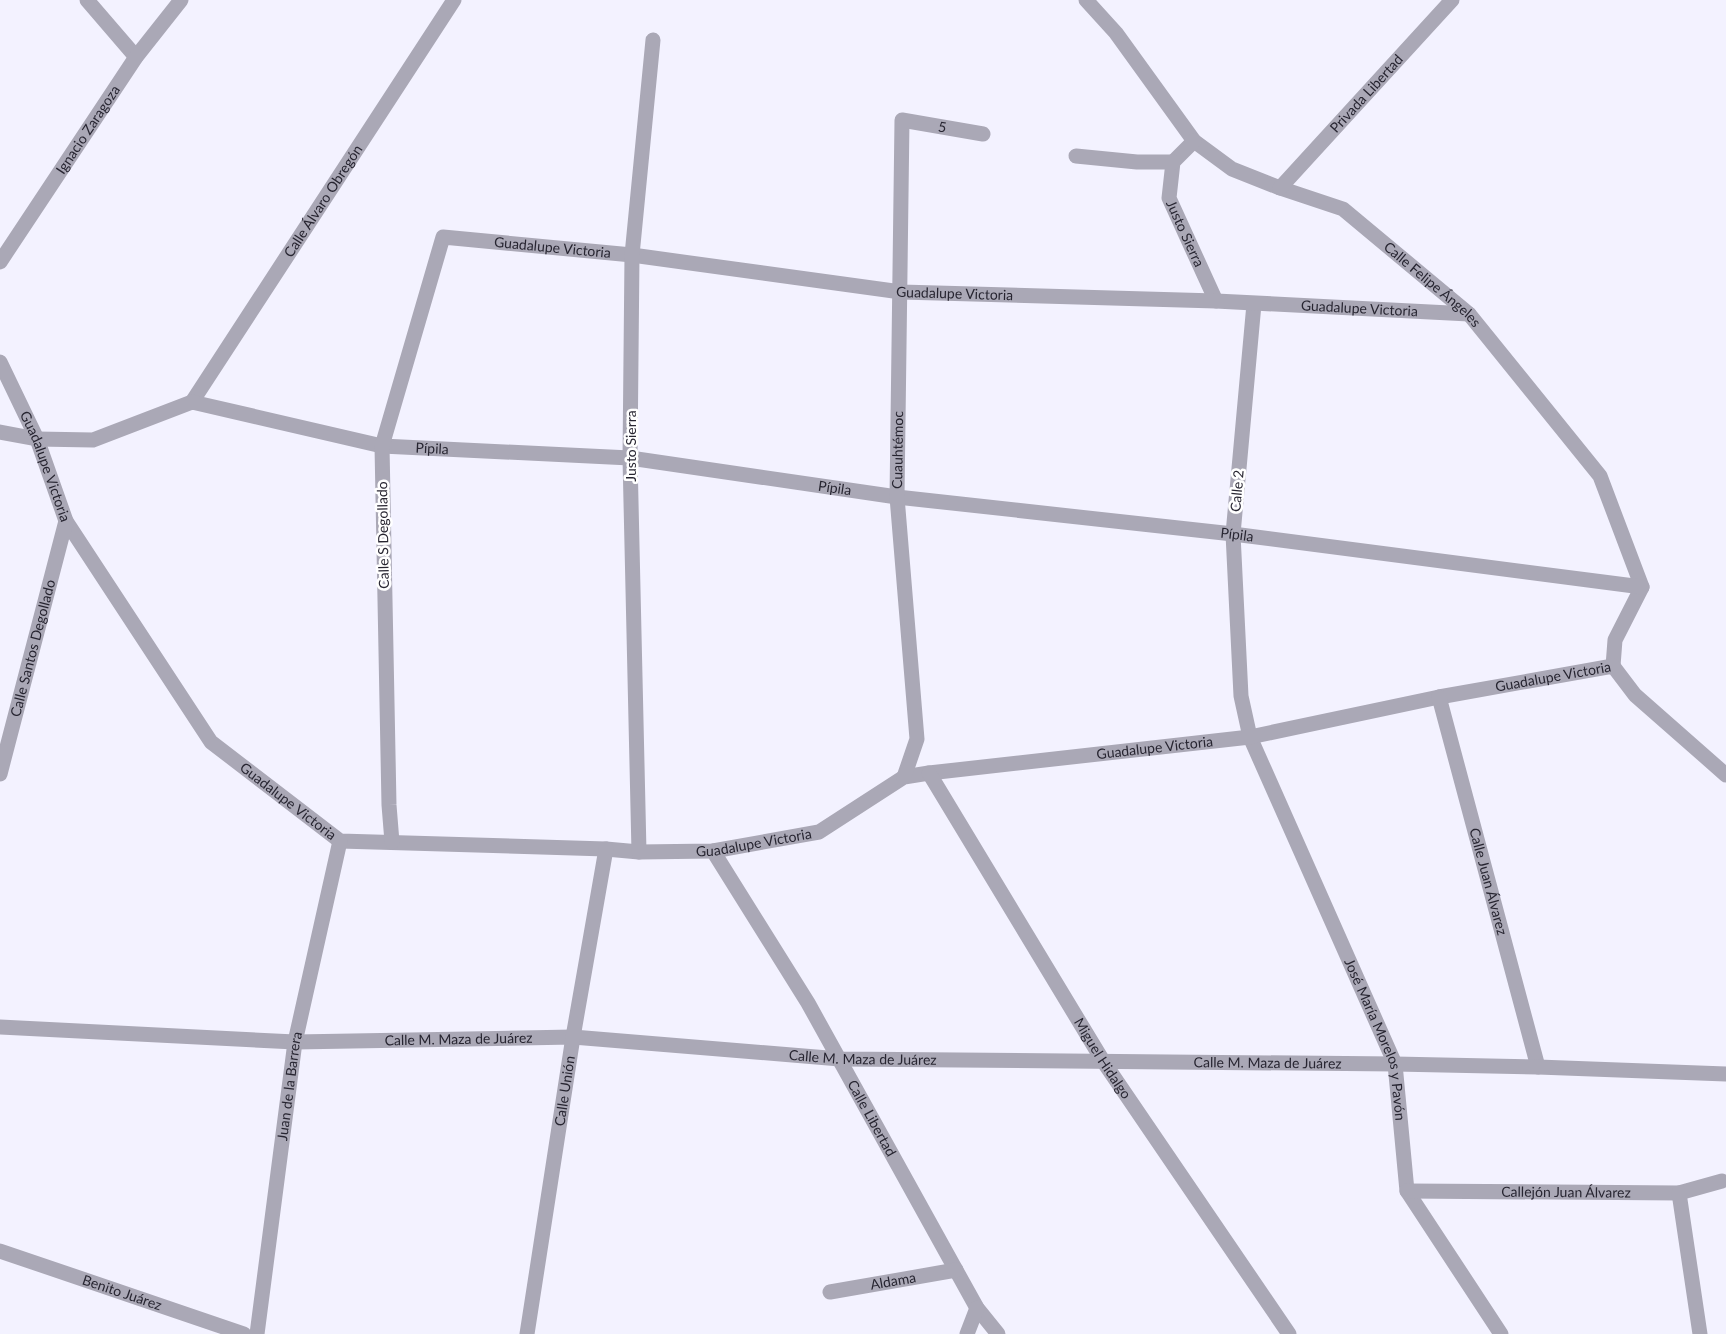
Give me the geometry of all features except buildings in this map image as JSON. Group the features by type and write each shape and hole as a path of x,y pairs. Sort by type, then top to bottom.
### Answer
{"street":[{"path":"87,0 136,57"},
{"name":"Ignacio Zaragoza","path":"0,262 136,57 181,0"},
{"name":"Calle Álvaro Obregón","path":"192,402 454,0"},
{"name":"Calle Felipe Ángeles","path":"1086,0 1116,33 1194,141 1232,169 1280,188 1343,209 1469,314 1600,476 1642,587"},
{"name":"Privada Libertad","path":"1280,188 1452,0"},
{"name":"Justo Sierra","path":"639,852 630,458 632,255 653,40"},
{"name":"5","path":"902,120 983,134"},
{"name":"Cuauhtémoc","path":"902,120 897,497 917,739 904,777"},
{"path":"1076,156 1136,162 1173,162 1194,141"},
{"name":"Justo Sierra","path":"1173,162 1169,198 1216,301"},
{"name":"Guadalupe Victoria","path":"443,237 632,255 901,292 1216,301 1469,314"},
{"name":"Calle S Degollado","path":"392,842 389,805 382,446 443,237"},
{"name":"Calle 2","path":"1250,738 1241,696 1233,534 1254,304"},
{"name":"Guadalupe Victoria","path":"0,362 36,439 66,521 211,742 340,840 606,849 639,852 714,851 819,832 904,777 1250,738 1439,697 1613,666 1635,695 1726,775"},
{"path":"0,432 36,439 93,440 192,402"},
{"name":"Pípila","path":"192,402 382,446 630,458 897,497 1233,534 1642,587"},
{"name":"Calle Santos Degollado","path":"0,774 66,521"},
{"path":"1613,666 1615,640 1642,587"},
{"name":"Calle Juan Álvarez","path":"1439,697 1538,1067"},
{"name":"José María Morelos y Pavón","path":"1250,738 1396,1064 1407,1191 1501,1334"},
{"name":"Miguel Hidalgo","path":"929,773 1103,1061 1290,1334"},
{"name":"Juan de la Barrera","path":"257,1334 295,1042 340,840"},
{"name":"Calle Unión","path":"527,1334 573,1037 606,849"},
{"name":"Calle Libertad","path":"714,851 840,1059 977,1308 998,1334"},
{"name":"Calle M. Maza de Juárez","path":"0,1027 295,1042 573,1037 840,1059 1396,1064 1726,1074"},
{"name":"Callejón Juan Álvarez","path":"1407,1191 1679,1192 1722,1181"},
{"path":"1679,1192 1700,1334"},
{"name":"Benito Juárez","path":"0,1251 244,1334"},
{"name":"Aldama","path":"830,1292 956,1270"},
{"path":"967,1334 977,1308"}]}
